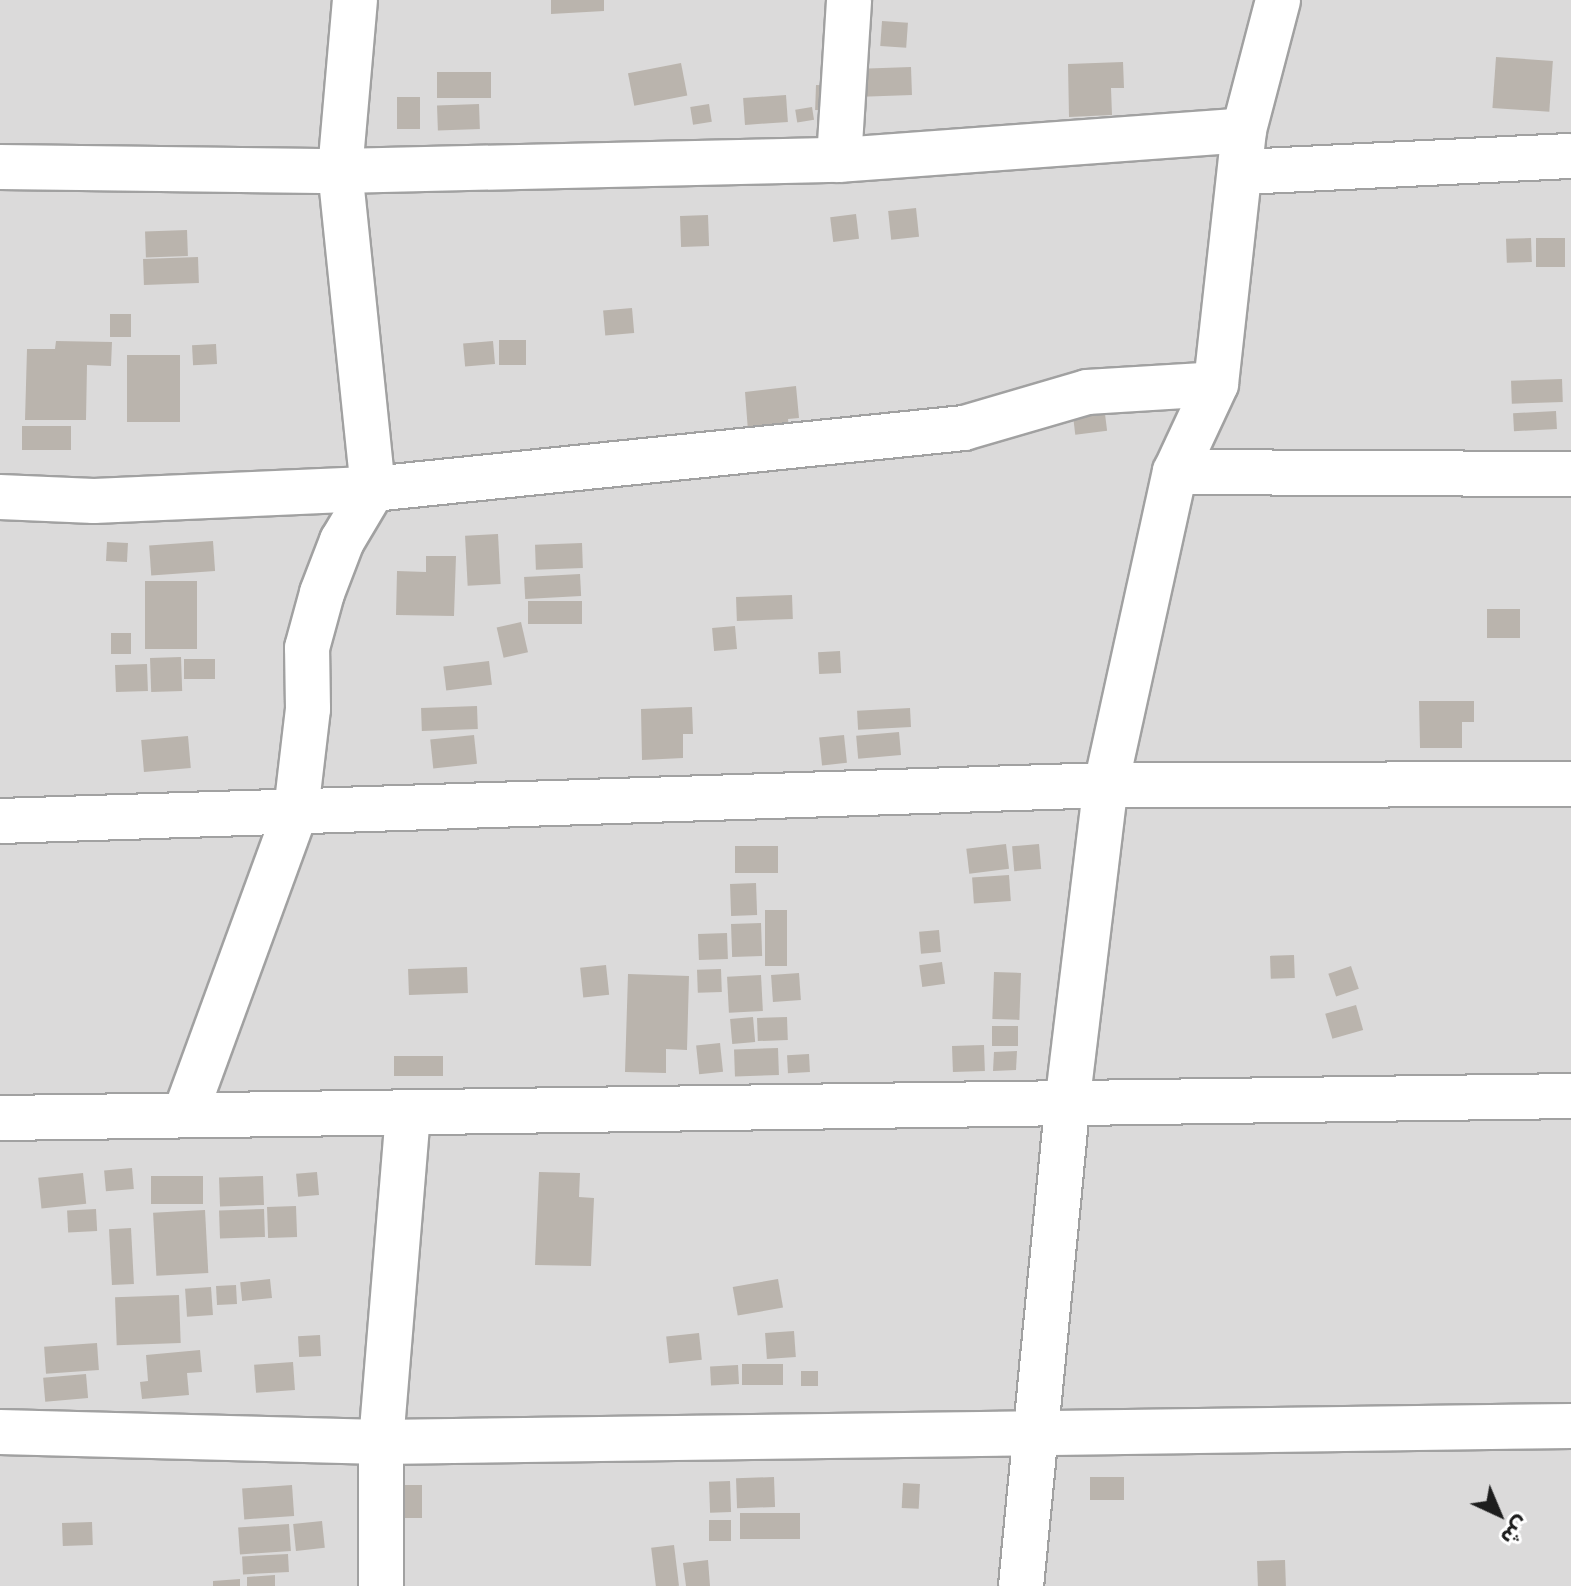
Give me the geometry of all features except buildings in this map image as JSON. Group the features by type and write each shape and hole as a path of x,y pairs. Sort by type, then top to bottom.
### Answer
{"street":[{"path":"185,1114 296,811 308,709 307,648 322,593 342,541 373,489 340,171 355,0"},
{"path":"839,160 849,0"},
{"path":"1021,1586 1067,1105 1106,785 1175,472 1216,384 1243,151 1278,0"},
{"path":"0,167 340,171 1243,151 1571,156"},
{"path":"0,497 94,501 373,489 964,428 1087,392 1216,384"},
{"path":"1175,472 1571,474"},
{"path":"0,821 1106,785 1571,784"},
{"path":"0,1118 1571,1096"},
{"path":"381,1586 381,1442 408,1114"},
{"path":"0,1432 381,1442 1571,1426"}],"shaded area":[{"path":"0,0 1571,0 1571,1586 0,1586"}]}
